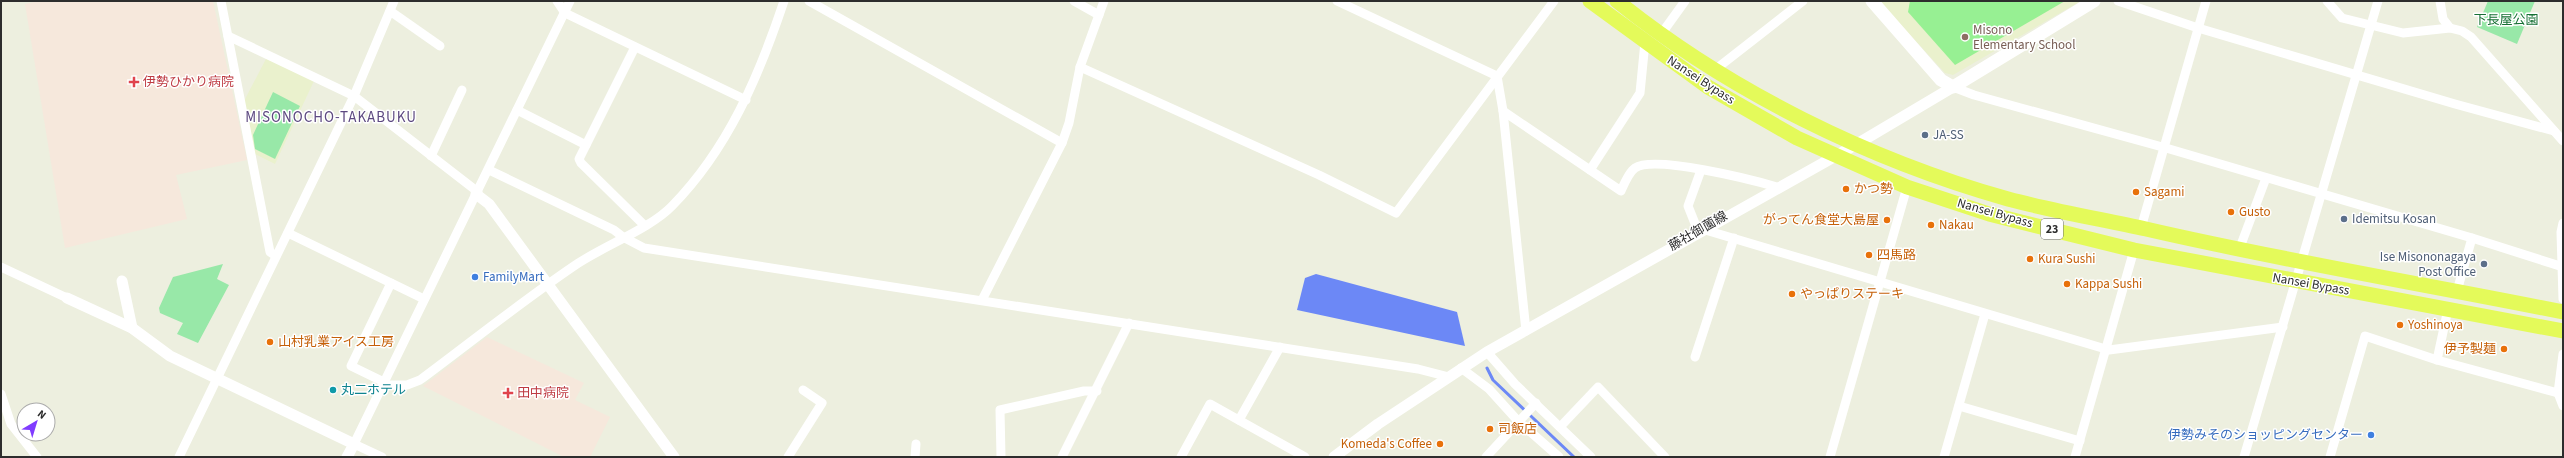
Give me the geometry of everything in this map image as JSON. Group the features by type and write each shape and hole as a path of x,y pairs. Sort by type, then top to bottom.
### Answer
{"highway":[{"name":"Nansei Bypass","path":"1590,1 1708,87 1797,138 1907,187 1989,214 2134,250 2295,282 2563,331"},
{"name":"Nansei Bypass","path":"1617,1 1716,69 1800,118 1856,144 1931,174 2007,198 2239,250 2563,312"}],"main road":[{"path":"1872,1 1941,80 1952,87 2094,1"}],"street":[{"path":"221,1 270,252 276,256"},
{"path":"178,457 218,379 354,96 394,1"},
{"path":"557,1 565,14 746,100"},
{"path":"347,457 489,170 516,110 565,14 570,1"},
{"path":"392,283 351,366 384,384 407,385 420,380 574,266 644,225 671,207 721,145 746,100 784,1"},
{"path":"808,1 1062,144"},
{"path":"1074,1 1098,15"},
{"path":"982,300 1062,144 1069,123 1080,67 1104,1"},
{"path":"1337,1 1497,76"},
{"path":"1080,67 1318,175 1396,213 1554,1"},
{"path":"1662,33 1686,1"},
{"path":"1716,69 1803,1"},
{"path":"2118,1 2198,28 2358,74 2455,104 2554,131"},
{"path":"2141,228 2166,148 2206,1"},
{"path":"2328,1 2342,18 2403,33 2450,28 2462,30 2471,38 2563,141"},
{"path":"2244,457 2358,74 2378,1"},
{"path":"2440,1 2443,19 2450,28"},
{"path":"390,11 440,46"},
{"path":"228,36 354,96 431,156 489,204 547,286 674,457"},
{"path":"1590,170 1640,93 1645,42"},
{"path":"634,47 579,159 581,163 644,225"},
{"path":"1497,76 1503,111 1526,330"},
{"path":"1952,87 1974,95 2166,148 2472,238 2563,267"},
{"name":"藤社御薗線","path":"1334,457 1461,368 1487,352 1700,230 1856,144 1952,87"},
{"path":"431,156 462,90"},
{"path":"516,110 586,145"},
{"path":"1503,111 1621,191 1634,168 1641,166 1670,165 1748,178 1777,187"},
{"path":"489,170 614,230 622,237 644,248 1418,368 1450,377"},
{"path":"1702,170 1688,206 1700,230 1734,238 1881,281 2106,350 2283,327"},
{"path":"2239,250 2266,178"},
{"path":"1830,457 1907,187"},
{"path":"2562,228 2563,299"},
{"path":"288,233 424,299"},
{"path":"1695,356 1734,238"},
{"path":"2457,291 2472,238"},
{"path":"2075,457 2134,250"},
{"path":"1,266 132,328 159,351 382,457"},
{"path":"122,281 132,328"},
{"path":"2437,360 2448,309"},
{"path":"1944,457 1985,314"},
{"path":"1062,457 1097,391 1129,324"},
{"path":"2330,457 2365,336 2437,360 2558,393"},
{"path":"1239,420 1280,347"},
{"path":"1487,352 1535,404 1591,457"},
{"path":"2563,354 2558,393 2563,406"},
{"path":"1461,368 1504,404 1559,457"},
{"path":"1560,427 1598,387 1666,457"},
{"path":"788,457 822,402 803,390"},
{"path":"1001,457 1000,410 1084,392 1097,391"},
{"path":"1,394 11,424 37,457"},
{"path":"1181,457 1210,404 1305,457"},
{"path":"1486,457 1535,404"},
{"path":"1959,406 2080,440"},
{"path":"915,457 916,444"}],"shaded area":[{"name":"伊勢ひかり病院","path":"38,1 213,1 247,160 176,175 187,219 65,248 25,4"},
{"name":"Misono Elementary School","path":"1879,1 2081,1 1953,75 1945,73"},
{"path":"267,57 314,81 275,164 253,153 243,103"},
{"name":"田中病院","path":"487,337 584,383 575,400 610,417 590,457 564,457 423,386"}],"green space":[{"name":"Misono Elementary School","path":"1910,1 2065,1 1955,65 1908,12"},
{"name":"下長屋公園","path":"2488,1 2535,1 2517,44 2477,27"},
{"path":"273,92 300,106 275,159 255,149 253,135"},
{"path":"223,264 217,279 229,285 198,343 177,334 183,323 160,313 159,308 173,277"}],"water":[{"path":"1316,274 1457,312 1465,346 1297,310 1305,278"}],"waterway":[{"path":"1487,368 1493,380 1574,457"}],"place":[{"name":"Misono Elementary School","path":"1965,37"},
{"name":"伊勢ひかり病院","path":"134,82"},
{"name":"JA-SS","path":"1925,135"},
{"name":"かつ勢","path":"1846,189"},
{"name":"Sagami","path":"2136,192"},
{"name":"Gusto","path":"2231,212"},
{"name":"Idemitsu Kosan","path":"2344,219"},
{"name":"がってん食堂大島屋","path":"1887,220"},
{"name":"Nakau","path":"1931,225"},
{"name":"四馬路","path":"1869,255"},
{"name":"Kura Sushi","path":"2030,259"},
{"name":"Ise Misononagaya Post Office","path":"2484,264"},
{"name":"FamilyMart","path":"475,277"},
{"name":"Kappa Sushi","path":"2067,284"},
{"name":"やっぱりステーキ","path":"1792,294"},
{"name":"Yoshinoya","path":"2400,325"},
{"name":"山村乳業アイス工房","path":"270,342"},
{"name":"伊予製麺","path":"2504,349"},
{"name":"丸二ホテル","path":"333,390"},
{"name":"田中病院","path":"508,393"},
{"name":"司飯店","path":"1490,429"},
{"name":"伊勢みそのショッピングセンター","path":"2371,435"},
{"name":"Komeda's Coffee","path":"1440,444"}],"district":[{"name":"MISONOCHO-TAKABUKU","path":"331,117"}]}
